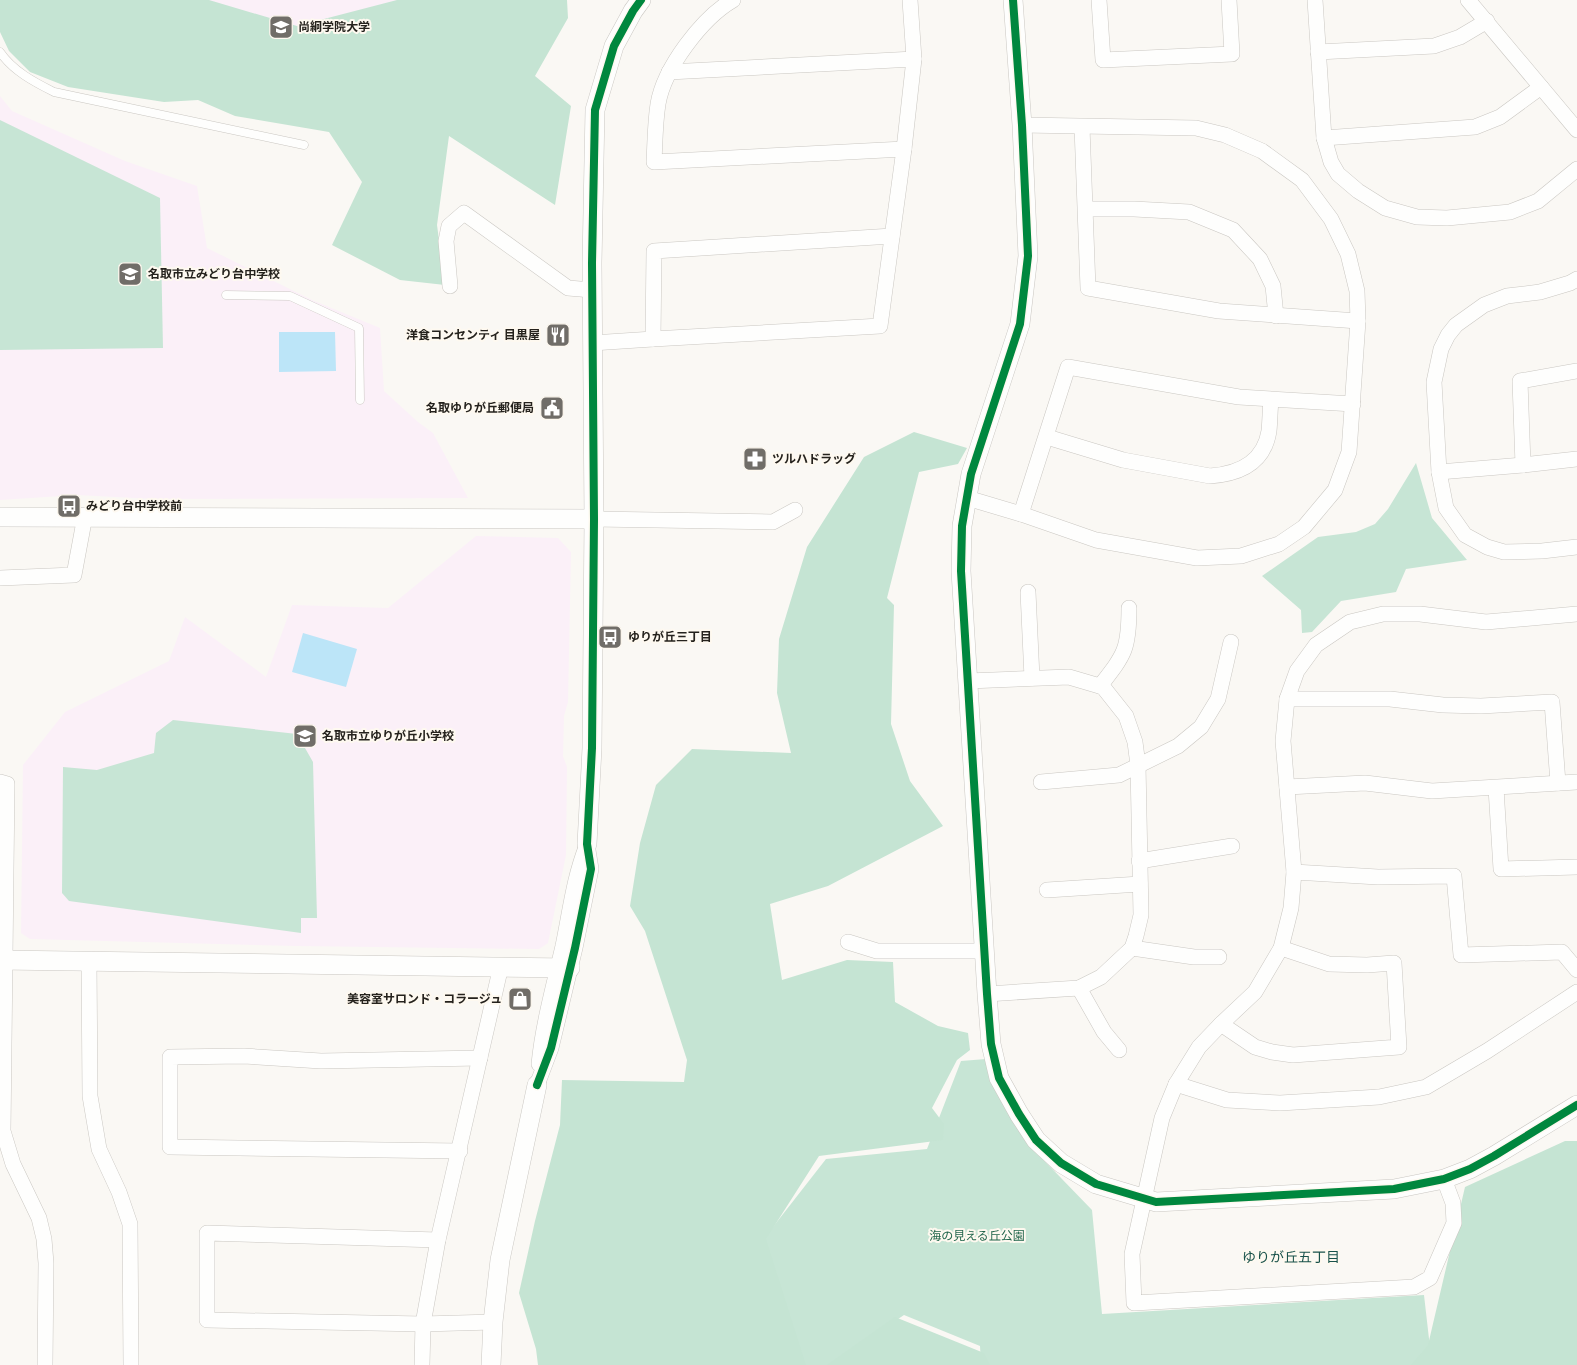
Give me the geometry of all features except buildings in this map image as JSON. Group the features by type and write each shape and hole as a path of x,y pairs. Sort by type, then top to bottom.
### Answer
{"street":[{"path":"491,1365 493,1322 500,1260 537,1085 551,1048 578,868 588,844 592,748 594,519 592,290 595,110 614,46 641,0"},
{"path":"733,0 721,7 688,42 669,72 658,103 654,162 904,149"},
{"path":"592,344 653,338 880,326 914,59 910,0"},
{"path":"1013,0 1022,125 1028,256 1020,324 971,474 962,526 961,571 987,994 991,1044 999,1078 1018,1114 1036,1140 1062,1163 1096,1184 1156,1202 1394,1189 1444,1178 1470,1169 1494,1156 1577,1105"},
{"path":"1099,0 1103,60 1232,54 1229,0"},
{"path":"1315,0 1324,138 1331,162 1338,174 1358,191 1385,208 1417,217 1447,218 1510,212 1538,201 1577,169"},
{"path":"1468,0 1577,130"},
{"path":"1318,52 1434,46 1460,37 1487,21"},
{"path":"669,72 914,59"},
{"path":"1324,138 1475,127 1500,118 1541,87"},
{"path":"967,498 1021,514 1096,540 1197,558 1241,556 1279,544 1304,527 1336,490 1349,452 1358,321 1357,291 1348,254 1331,219 1302,180 1262,151 1225,135 1196,128 1022,125"},
{"path":"1082,127 1088,288 1219,311 1358,321"},
{"path":"1086,209 1189,212 1233,230 1260,259 1273,286 1276,316"},
{"path":"450,286 446,241 449,226 464,213 568,288 592,290"},
{"path":"653,338 654,251 892,236"},
{"path":"1577,279 1540,292 1507,296 1484,305 1456,325 1441,349 1434,382 1439,472 1446,508 1465,535 1487,548 1504,552 1542,551 1577,547"},
{"path":"1021,514 1068,368 1239,397 1353,404"},
{"path":"1523,465 1520,381 1577,371"},
{"path":"1047,437 1123,460 1210,476 1224,475 1241,471 1255,460 1267,442 1271,400"},
{"path":"1439,472 1577,459"},
{"path":"0,517 594,519 773,522 795,510"},
{"path":"0,578 74,575 85,516"},
{"path":"1028,592 1032,678"},
{"path":"1100,686 1126,649 1129,633 1129,608"},
{"path":"1444,1178 1453,1203 1454,1223 1430,1278 1414,1287 1134,1304 1132,1254 1162,1118 1176,1084 1199,1047 1255,992 1281,948 1291,908 1294,872 1283,741 1287,699 1297,671 1316,644 1350,622 1383,614 1420,614 1486,622 1577,614"},
{"path":"1041,782 1119,775 1178,746 1201,727 1218,699 1230,642"},
{"path":"968,681 1069,677 1103,687 1126,716 1135,742 1138,765 1141,915 1132,948 1101,976 1079,988 987,994"},
{"path":"1287,699 1390,699 1481,706 1552,702 1558,783"},
{"path":"0,782 7,784 2,960 4,1131 13,1164 39,1218 44,1239 46,1262 45,1365"},
{"path":"1287,787 1365,783 1432,791 1577,782"},
{"path":"1496,788 1501,869 1577,867"},
{"path":"1139,861 1232,846"},
{"path":"1294,872 1378,876 1454,876 1461,955 1562,952 1577,970"},
{"path":"1047,890 1140,884"},
{"path":"848,942 877,951 984,951"},
{"path":"1132,948 1194,957 1219,957"},
{"path":"1221,1024 1255,1047 1293,1055 1400,1047 1394,963 1367,965 1329,964 1281,948"},
{"path":"2,960 564,967"},
{"path":"89,961 90,1096 100,1149 119,1192 130,1224 131,1365"},
{"path":"422,1365 423,1324 438,1240 501,966"},
{"path":"1079,988 1104,1032 1119,1050"},
{"path":"1176,1084 1227,1100 1280,1103 1379,1097 1426,1087 1487,1051 1577,992"},
{"path":"460,1151 170,1147 170,1057 244,1056 321,1062 480,1058"},
{"path":"438,1240 206,1233 207,1320 423,1324 493,1322"}],"lane":[{"path":"0,52 6,61 31,80 54,92 304,145"},
{"path":"226,296 290,296 359,328 360,400"}],"shaded area":[{"name":"尚絅学院大学","path":"130,0 445,0 293,43"},
{"name":"名取市立みどり台中学校","path":"0,96 12,111 125,161 197,186 207,248 312,300 380,328 384,391 433,433 468,498 154,499 77,495 0,500"},
{"name":"名取市立ゆりが丘小学校","path":"476,536 558,538 571,552 568,702 564,716 563,756 567,767 566,855 548,943 539,949 296,946 30,939 21,933 23,765 65,712 169,661 185,617 266,677 292,605 388,608"}],"green space":[{"path":"0,0 209,0 297,26 397,0 567,0 568,18 535,76 571,106 555,205 449,136 437,225 445,285 400,280 332,245 362,182 329,132 235,116 198,100 164,102 68,87 30,72 9,51 0,32"},
{"path":"0,120 160,198 163,348 0,350"},
{"path":"914,432 967,448 958,464 919,472 887,598 894,605 891,724 910,781 943,826 828,886 770,904 782,980 847,960 893,962 895,1002 938,1026 968,1033 970,1050 957,1060 932,1108 944,1124 943,1140 819,1156 766,1239 806,1365 538,1365 536,1349 519,1293 535,1221 560,1125 562,1080 684,1082 687,1060 645,931 630,906 640,843 656,785 692,749 791,753 777,693 779,639 807,547 864,457"},
{"path":"1416,463 1432,518 1467,560 1406,569 1396,592 1341,601 1312,632 1302,633 1301,610 1262,576 1318,537 1356,532 1375,524 1388,509"},
{"path":"173,720 297,734 313,762 317,918 301,918 301,933 69,901 62,893 63,767 97,770 154,753 156,733"},
{"name":"海の見える丘公園","path":"986,1059 1032,1148 1092,1210 1102,1314 1424,1295 1432,1365 981,1365 980,1346 904,1315 830,1365 802,1365 762,1241 826,1159 927,1149 961,1061"},
{"path":"1565,1141 1577,1141 1577,1365 1411,1365 1428,1345 1465,1187"},
{"path":"895,1317 984,1353 990,1365 827,1365"}],"water":[{"path":"279,332 335,332 336,371 279,372"},
{"path":"303,633 357,649 346,687 292,672"}],"cycle path":[{"path":"537,1085 551,1048 575,948 591,869 587,844 592,748 594,519 592,263 595,110 614,46 641,0"},
{"path":"1013,0 1022,125 1028,256 1020,324 971,474 962,526 961,571 987,994 991,1044 999,1078 1036,1140 1061,1163 1096,1184 1156,1202 1394,1189 1444,1179 1470,1169 1494,1156 1577,1105"}],"place":[{"name":"尚絅学院大学","path":"281,27"},
{"name":"名取市立みどり台中学校","path":"130,274"},
{"name":"洋食コンセンティ 目黒屋","path":"558,335"},
{"name":"名取ゆりが丘郵便局","path":"552,408"},
{"name":"ツルハドラッグ","path":"755,459"},
{"name":"みどり台中学校前","path":"69,506"},
{"name":"ゆりが丘三丁目","path":"610,637"},
{"name":"名取市立ゆりが丘小学校","path":"305,736"},
{"name":"美容室サロンド・コラージュ","path":"520,999"}],"district":[{"name":"ゆりが丘五丁目","path":"1291,1257"}]}
